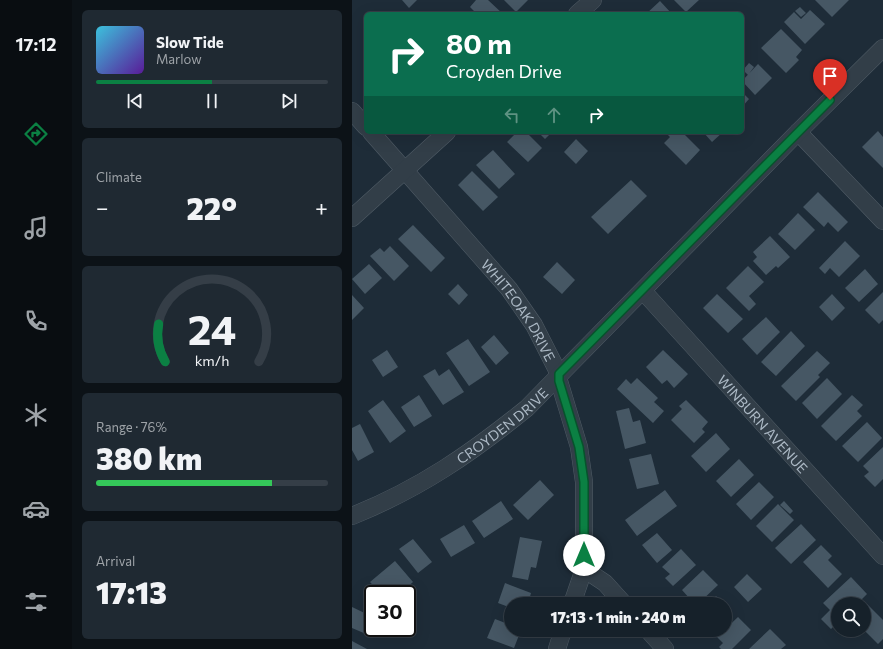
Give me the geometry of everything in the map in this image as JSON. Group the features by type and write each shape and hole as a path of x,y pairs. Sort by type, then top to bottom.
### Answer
{"street":[{"path":"579,12 593,0"},
{"name":"CROYDEN DRIVE","path":"352,516 391,500 452,465 483,443 527,408 798,132 883,48"},
{"path":"352,111 364,125"},
{"path":"798,132 883,221"},
{"name":"WHITEOAK DRIVE","path":"373,134 509,289 534,325 559,374 559,381 579,447 584,482 584,569 574,597"},
{"path":"352,218 445,134"},
{"name":"WINBURN AVENUE","path":"643,291 883,556"},
{"path":"584,569 605,583 618,597"},
{"path":"557,649 561,637"},
{"path":"654,637 665,649"}],"building":[{"path":"402,0 417,0 409,8"},
{"path":"476,0 488,0 501,12 475,12 470,7"},
{"path":"504,0 528,0 516,12"},
{"path":"674,0 699,0 686,12"},
{"path":"815,0 849,0 832,17"},
{"path":"660,1 670,12 648,12"},
{"path":"800,7 806,13 801,17 795,11"},
{"path":"810,10 825,24 805,44 784,22 794,12 801,19"},
{"path":"781,29 802,50 796,57 799,60 786,73 761,48"},
{"path":"749,63 754,67 748,75 744,69"},
{"path":"758,64 772,78 755,95 744,83 744,79"},
{"path":"744,94 749,99 744,105"},
{"path":"878,131 883,137 883,168 862,147"},
{"path":"515,134 528,134 542,148 528,162 507,142"},
{"path":"540,134 550,134 545,139"},
{"path":"667,134 684,134 700,150 686,165 664,143 670,137"},
{"path":"705,134 721,134 712,142"},
{"path":"576,139 588,151 576,164 564,152"},
{"path":"493,150 515,174 499,189 476,165"},
{"path":"472,171 498,197 483,211 458,185"},
{"path":"631,180 647,196 608,234 591,217"},
{"path":"818,192 848,222 838,232 828,222 824,227 803,207"},
{"path":"798,213 815,230 795,250 778,234"},
{"path":"413,225 445,258 431,272 398,239"},
{"path":"770,236 790,257 778,268 776,266 766,275 753,261 757,257 753,252"},
{"path":"845,241 860,256 839,277 830,268 825,274 819,268"},
{"path":"390,246 409,266 394,281 370,256 380,248 384,252"},
{"path":"557,262 575,280 562,294 543,277"},
{"path":"369,264 382,278 365,294 352,279"},
{"path":"748,266 764,282 749,296 756,304 749,311 726,288"},
{"path":"865,269 878,284 859,302 845,288"},
{"path":"458,284 468,295 459,305 448,294"},
{"path":"883,292 883,320 879,324 865,310"},
{"path":"717,294 743,319 728,333 703,308"},
{"path":"832,294 845,308 832,321 819,307"},
{"path":"352,295 364,308 352,320"},
{"path":"766,317 780,332 757,355 742,339"},
{"path":"791,331 805,346 776,376 761,362"},
{"path":"494,335 509,353 496,365 481,347"},
{"path":"468,339 490,372 469,386 446,353"},
{"path":"387,350 398,367 383,377 372,360"},
{"path":"663,350 688,374 674,388 667,380 662,384 646,367"},
{"path":"817,351 830,363 818,375 820,377 796,401 781,386"},
{"path":"435,369 439,376 449,369 464,392 443,405 423,376"},
{"path":"637,378 658,398 654,402 664,411 653,423 617,389 626,379 631,384"},
{"path":"827,378 842,394 817,419 802,403"},
{"path":"419,395 432,416 414,427 401,407"},
{"path":"852,395 863,405 857,411 862,416 836,441 821,426"},
{"path":"383,400 406,431 390,443 368,411"},
{"path":"686,400 708,422 702,429 705,432 694,443 671,420 682,409 679,406"},
{"path":"629,408 633,422 640,420 646,443 625,449 616,411"},
{"path":"867,422 882,438 858,462 842,446"},
{"path":"360,424 374,452 358,461 352,450 352,428"},
{"path":"716,433 730,449 706,472 691,456"},
{"path":"883,447 883,479 875,487 864,476 869,472 863,466"},
{"path":"651,454 659,484 637,489 629,459"},
{"path":"739,459 754,475 731,497 716,481"},
{"path":"540,480 554,495 528,520 513,505"},
{"path":"759,482 774,497 751,520 736,504"},
{"path":"665,490 677,506 637,536 625,520"},
{"path":"501,501 513,519 484,538 472,521"},
{"path":"784,501 793,511 790,514 780,505"},
{"path":"778,504 794,520 772,542 756,526"},
{"path":"801,524 816,540 791,564 775,548"},
{"path":"464,525 475,543 451,557 440,539"},
{"path":"657,533 672,550 657,563 642,545"},
{"path":"520,537 542,541 536,568 531,567 528,580 512,577"},
{"path":"413,539 432,562 418,573 399,549"},
{"path":"821,545 832,556 828,560 842,574 828,588 803,562"},
{"path":"681,549 696,565 673,586 665,578 670,574 662,567"},
{"path":"395,561 413,582 410,585 373,585 370,582"},
{"path":"703,570 718,585 705,597 688,597 682,590"},
{"path":"747,574 762,589 748,602 734,587"},
{"path":"851,577 867,594 864,597 831,597 831,629 821,619 830,610 823,603"},
{"path":"505,583 531,593 530,597 504,597 504,605 498,603"},
{"path":"352,607 364,613 364,633 352,628"},
{"path":"871,608 883,620 883,639 878,644 871,637"},
{"path":"738,617 751,630 732,649 721,649 719,647 723,643 717,637 732,637 732,623"},
{"path":"495,619 504,622 504,637 518,637 514,648 487,638"},
{"path":"770,629 786,645 781,649 749,649"},
{"path":"352,641 367,649 352,649"}],"route":[{"path":"584,555 584,482 579,447 570,412 559,381 559,374 643,291 691,240 830,100"}]}
